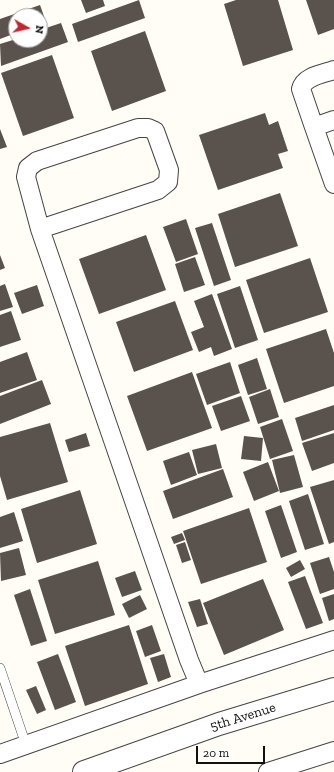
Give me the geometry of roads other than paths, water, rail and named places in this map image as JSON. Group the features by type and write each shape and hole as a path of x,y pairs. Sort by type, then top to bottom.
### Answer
{"street":[{"path":"334,70 306,79 302,84 301,89 334,184"},
{"path":"314,127 334,120"},
{"path":"40,229 158,190 168,182 169,170 155,131 148,128 138,128 37,161 28,168 26,177 40,229 189,660 199,684"},
{"path":"0,754 199,684 334,640"},
{"name":"5th Avenue","path":"84,772 219,724 334,689"},
{"path":"268,772 334,751"}],"lane":[{"path":"0,668 26,744"}]}
